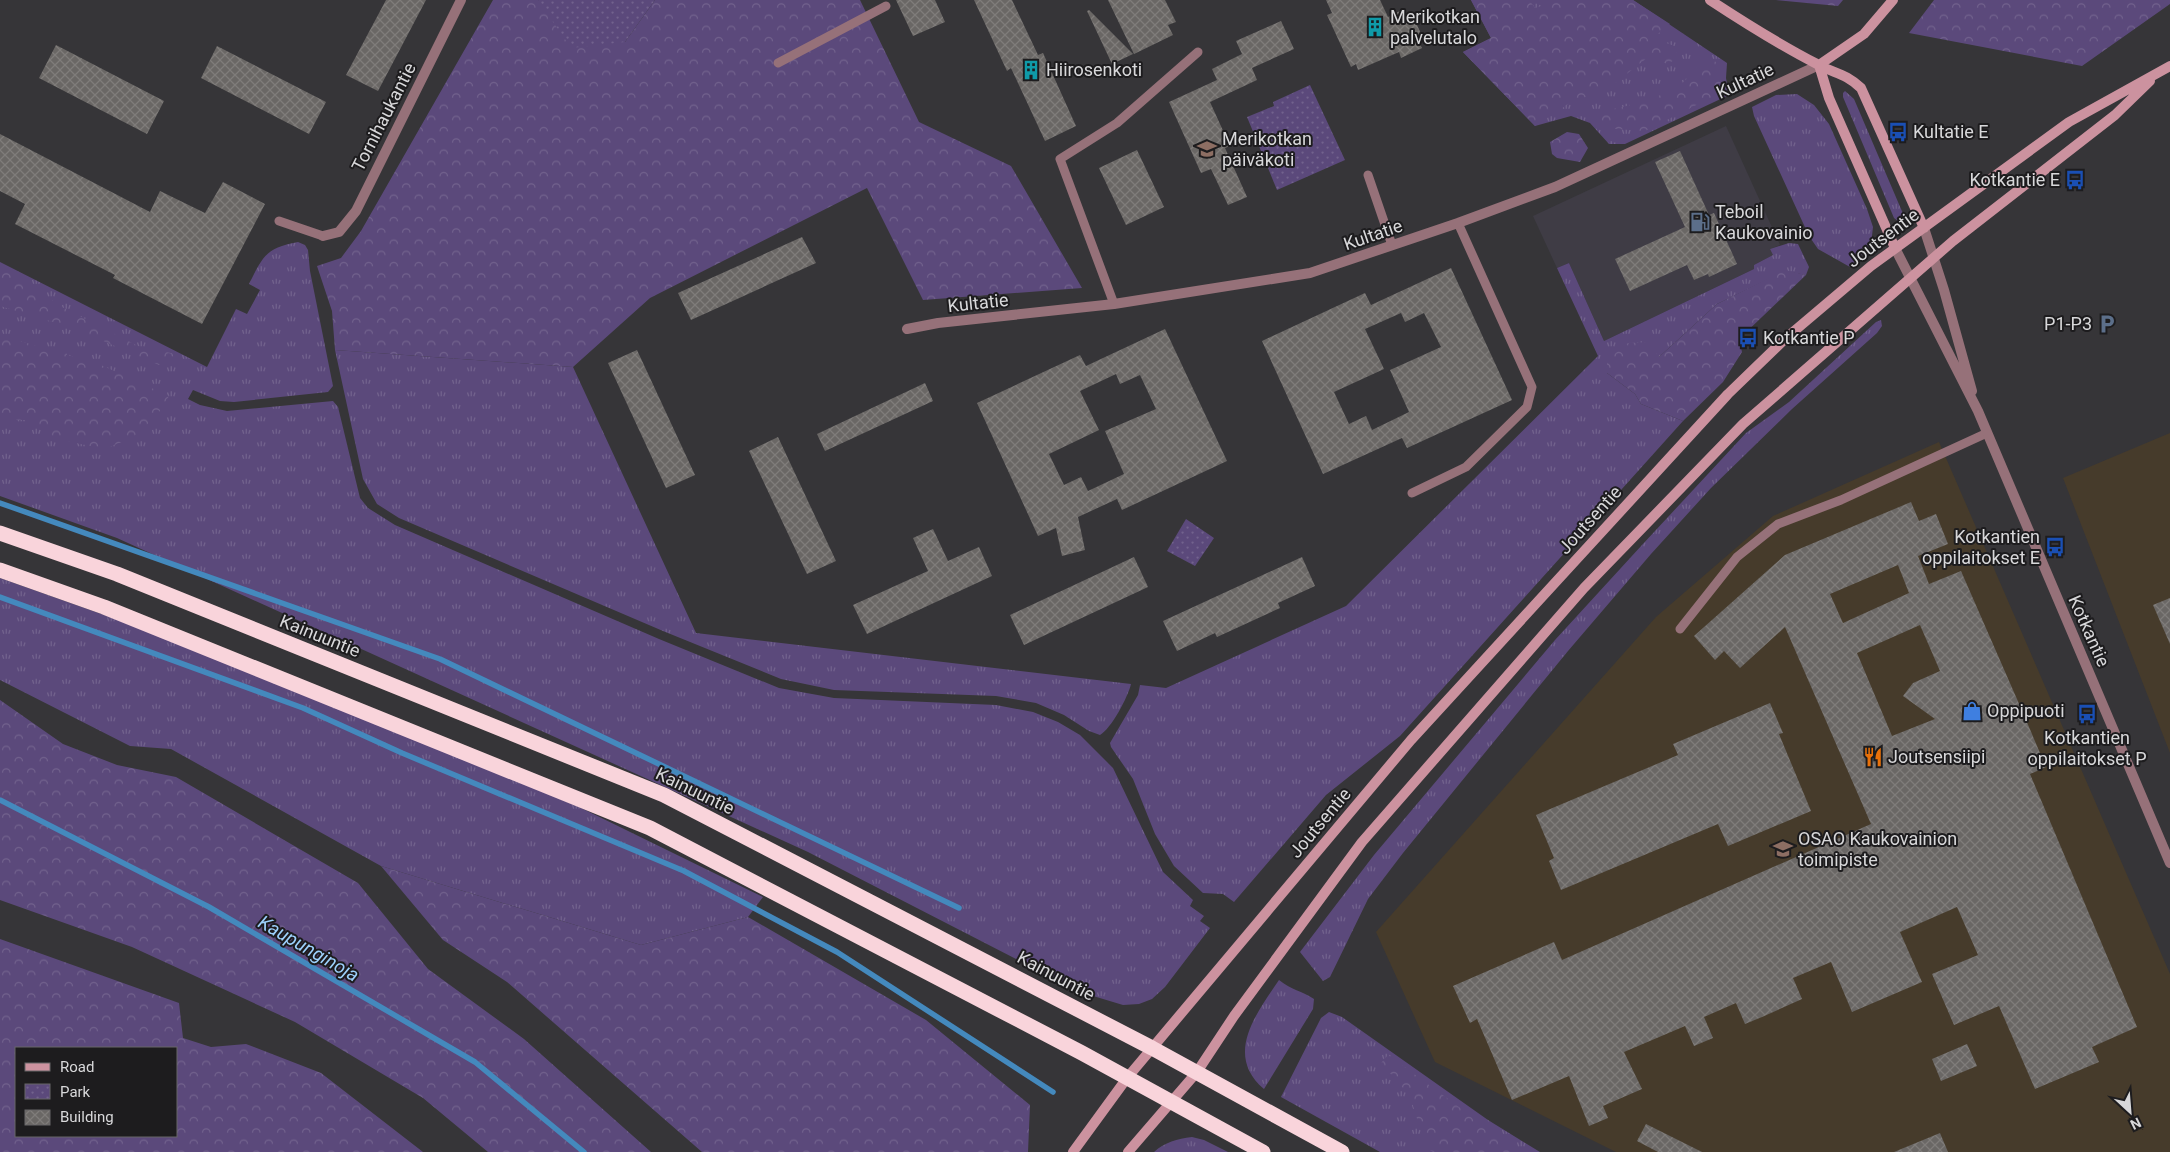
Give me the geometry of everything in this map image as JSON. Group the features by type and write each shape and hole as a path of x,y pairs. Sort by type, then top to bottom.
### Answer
{"highway":[{"name":"Kainuuntie","path":"0,532 117,574 664,795 1152,1048 1342,1152"},
{"path":"0,570 104,607 650,828 1173,1102 1263,1152"}],"main road":[{"path":"1710,0 1755,30 1819,65 1849,77 1861,88 1924,228"},
{"path":"1819,65 1864,34 1893,0"},
{"path":"1819,65 1829,98 1895,248"},
{"name":"Joutsentie","path":"1073,1152 1127,1078 1411,740 1721,401 1786,338 1895,248 2069,122 2101,102 2158,74 2170,66"},
{"name":"Joutsentie","path":"1128,1152 1197,1072 1234,1016 1362,842 1584,588 1742,424 1910,278 2114,115 2158,74"}],"street":[{"name":"Tornihaukantie","path":"323,236 339,232 356,210 461,0"},
{"name":"Kultatie","path":"907,329 938,323 1114,304 1310,273 1458,223 1555,187 1819,65"},
{"name":"Kotkantie","path":"1924,228 1978,412"},
{"name":"Kotkantie","path":"1895,248 1978,412 2170,863"}],"lane":[{"path":"778,63 886,6"},
{"path":"1114,304 1060,159 1117,123 1198,52"},
{"path":"1368,175 1392,245"},
{"path":"279,221 323,236"},
{"path":"1412,493 1466,467 1527,408 1532,387 1458,223"},
{"path":"1680,629 1737,557 1778,524 1841,500 1987,433"}],"shaded area":[{"path":"1726,126 1780,245 1770,249 1773,255 1754,265 1754,269 1604,341 1569,263 1557,268 1533,216"},
{"path":"2170,433 2170,753 2063,478"},
{"name":"OSAO Kaukovainion toimipiste","path":"1939,442 2170,974 2170,1152 1616,1152 1435,1062 1376,932 1656,617 1773,516"}],"green space":[{"path":"493,0 538,0 625,42 655,0 860,0 919,122 1011,166 1082,288 923,300 867,188 650,298 573,367 335,350 332,311 317,266 341,258 361,231"},
{"path":"538,0 655,0 625,42 571,48"},
{"path":"1471,0 1633,0 1727,63 1726,78 1729,95 1625,144 1609,144 1590,123 1571,116 1535,126 1463,52 1491,38"},
{"path":"1471,0 1529,0 1535,8 1561,0 1633,0 1670,24 1653,38 1677,47 1677,58 1668,64 1647,58 1601,94 1576,99 1535,126 1463,52 1491,38"},
{"path":"1776,0 1843,0 1838,6"},
{"path":"1934,0 2170,0 2170,4 2082,66 1909,33"},
{"path":"1714,60 1719,68 1721,80 1718,94 1645,131 1601,128 1597,119 1601,111 1631,105 1669,91 1683,82 1701,64"},
{"path":"1310,85 1345,160 1277,190 1247,117 1274,106 1273,102"},
{"path":"1845,91 1854,99 1904,216 1905,219 1902,224 1894,218 1843,97"},
{"path":"1797,94 1814,105 1829,124 1867,209 1873,227 1871,244 1850,267 1818,249 1809,236 1754,116 1752,107 1776,95"},
{"path":"1567,132 1579,134 1588,148 1580,162 1557,158 1552,154 1550,142"},
{"path":"298,242 305,245 308,250 310,271 333,386 328,392 234,402 220,401 193,390 188,399 200,405 227,411 333,401 338,407 360,498 368,508 395,525 659,639 779,688 834,698 996,705 1033,712 1058,722 1080,735 1113,768 1163,872 1193,900 1190,906 1204,916 1200,921 1210,928 1165,987 1152,999 1139,1004 1123,1005 1080,992 808,852 117,538 0,496 0,262 207,367 236,309 247,314 260,290 249,284 262,260 279,247"},
{"path":"1789,243 1798,244 1809,267 1806,275 1785,271 1717,304 1659,357 1607,373 1635,394 1641,404 1683,421 1400,736 1326,795 1234,902 1223,894 1203,893 1174,866 1155,834 1133,779 1110,743 1138,695 1140,685 1166,688 1346,606 1598,356 1557,268 1569,263 1604,341 1754,269 1754,265 1773,255 1770,249"},
{"path":"0,266 26,280 60,306 140,347 176,354 179,359 159,365 73,328 0,306"},
{"path":"1785,270 1806,275 1739,339 1742,352 1723,382 1683,421 1641,404 1635,394 1607,373 1607,360 1628,343 1648,342 1659,357 1717,304"},
{"path":"1881,320 1882,326 1877,333 1792,409 1711,488 1651,554 1568,651 1403,853 1368,899 1330,977 1323,981 1300,952 1374,855 1555,640 1746,433 1789,402 1876,322"},
{"path":"0,335 101,365 169,396 156,417 132,438 104,449 53,438 27,420 0,420"},
{"path":"335,350 573,367 696,633 1131,684 1126,697 1114,720 1100,735 1089,731 1064,715 1036,703 996,696 834,690 781,679 663,631 399,518 377,504 363,479"},
{"path":"1186,519 1214,538 1195,566 1167,551"},
{"path":"0,578 155,633 577,806 763,897 748,917 641,945 381,866 171,749 130,746 0,680"},
{"path":"0,700 63,744 117,765 176,777 358,883 428,969 524,1039 651,1152 488,1152 423,1098 295,1022 132,947 0,900"},
{"path":"381,866 641,945 748,917 926,1020 1030,1105 1028,1152 702,1152 507,982 443,940"},
{"path":"0,939 179,1003 183,1038 211,1047 246,1044 321,1073 423,1152 0,1152"},
{"path":"1279,980 1314,999 1313,1009 1264,1089 1252,1076 1246,1062 1245,1049 1248,1034 1254,1020"},
{"path":"1329,1012 1342,1017 1488,1120 1540,1152 1380,1152 1281,1097 1321,1018"},
{"path":"1388,1055 1485,1126 1526,1152 1433,1152 1426,1148 1410,1096 1381,1063"},
{"path":"1192,1137 1204,1140 1228,1152 1154,1152 1172,1142"}],"building":[{"path":"386,0 426,0 378,91 346,75"},
{"path":"896,0 935,0 945,22 913,36"},
{"name":"Hiirosenkoti","path":"974,0 1012,0 1038,55 1043,53 1076,126 1045,141 1011,68 1007,71"},
{"name":"Hiirosenkoti","path":"1108,0 1165,0 1176,22 1168,25 1173,35 1134,54"},
{"name":"Merikotkan palvelutalo","path":"1326,0 1380,0 1388,17 1404,9 1407,16 1412,14 1423,38 1418,40 1422,48 1401,58 1399,52 1358,70 1356,64 1351,67 1327,15 1332,13"},
{"path":"1089,10 1133,54 1112,64 1087,11"},
{"path":"1281,21 1294,49 1252,68 1257,80 1210,102 1230,146 1225,148 1247,197 1228,205 1211,169 1201,173 1169,102 1217,80 1212,69 1242,54 1236,41"},
{"path":"56,45 164,101 147,134 39,78"},
{"path":"217,46 326,102 309,134 201,78"},
{"path":"0,134 150,212 160,191 205,213 223,182 265,204 202,324 113,278 115,275 15,224 25,204 0,191"},
{"path":"1137,150 1164,207 1126,225 1099,168"},
{"name":"Teboil Kaukovainio","path":"1680,151 1709,215 1714,213 1737,264 1709,277 1708,274 1694,280 1687,265 1630,291 1615,259 1685,227 1655,162"},
{"path":"802,237 816,263 691,320 678,293"},
{"path":"1451,268 1512,400 1407,448 1402,438 1323,474 1262,341 1365,293 1371,305","holes":["1401,313 1405,322 1424,313 1441,347 1390,370 1409,412 1372,430 1366,416 1349,424 1334,392 1384,369 1365,329"]},
{"path":"1165,329 1227,461 1122,510 1117,499 1078,517 1085,550 1062,556 1056,528 1038,536 977,403 1080,355 1086,366","holes":["1116,374 1120,384 1140,375 1156,409 1105,431 1124,474 1088,491 1081,477 1064,485 1049,454 1099,430 1080,391"]},
{"path":"637,350 695,475 666,488 608,363"},
{"path":"925,383 933,401 825,451 817,434"},
{"path":"778,437 836,561 807,574 749,451"},
{"name":"OSAO Kaukovainion toimipiste","path":"1911,502 1919,521 1936,514 1948,544 1918,556 1929,584 1961,571 2046,767 2030,774 2137,1027 2092,1047 2099,1062 2035,1089 1999,1006 1954,1025 1932,974 1978,955 1957,907 1900,932 1922,982 1852,1012 1831,962 1793,978 1802,999 1762,1017 1745,1024 1736,1003 1704,1017 1713,1038 1694,1046 1685,1026 1624,1052 1642,1089 1603,1106 1608,1118 1589,1126 1569,1076 1512,1100 1477,1019 1470,1023 1453,986 1554,942 1562,960 1871,824 1785,627 1740,668 1724,651 1715,660 1694,636 1785,555","holes":["1898,565 1909,593 1843,623 1830,594","1920,625 1940,671 1913,683 1903,696 1935,719 1892,736 1857,653"]},
{"path":"933,529 948,561 979,547 992,576 867,634 853,605 928,571 913,538"},
{"path":"1134,557 1148,587 1024,645 1010,615"},
{"path":"1302,557 1315,586 1278,603 1280,608 1217,637 1215,633 1177,651 1163,621"},
{"path":"2170,598 2170,644 2153,605"},
{"name":"OSAO Kaukovainion toimipiste","path":"1770,703 1783,733 1779,734 1811,811 1728,846 1718,824 1561,890 1549,861 1554,858 1536,815 1678,755 1673,744"},
{"path":"1967,1044 1977,1066 1941,1081 1932,1059"},
{"path":"1646,1124 1702,1152 1658,1152 1637,1141"},
{"path":"1940,1133 1948,1152 1894,1152"}],"waterway":[{"path":"0,503 440,659 959,908"},
{"path":"0,597 303,708 402,753 684,871 837,952 1053,1092"},
{"name":"Kaupunginoja","path":"0,800 209,907 475,1062 584,1152"}],"place":[{"name":"Merikotkan palvelutalo","path":"1375,27"},
{"name":"Hiirosenkoti","path":"1031,70"},
{"name":"Kultatie E","path":"1898,132"},
{"name":"Merikotkan päiväkoti","path":"1207,149"},
{"name":"Kotkantie E","path":"2075,180"},
{"name":"Teboil Kaukovainio","path":"1700,222"},
{"name":"P1-P3","path":"2107,324"},
{"name":"Kotkantie P","path":"1748,338"},
{"name":"Kotkantien oppilaitokset E","path":"2055,547"},
{"name":"Oppipuoti","path":"1972,711"},
{"name":"Kotkantien oppilaitokset P","path":"2087,714"},
{"name":"Joutsensiipi","path":"1873,757"},
{"name":"OSAO Kaukovainion toimipiste","path":"1783,849"}]}
